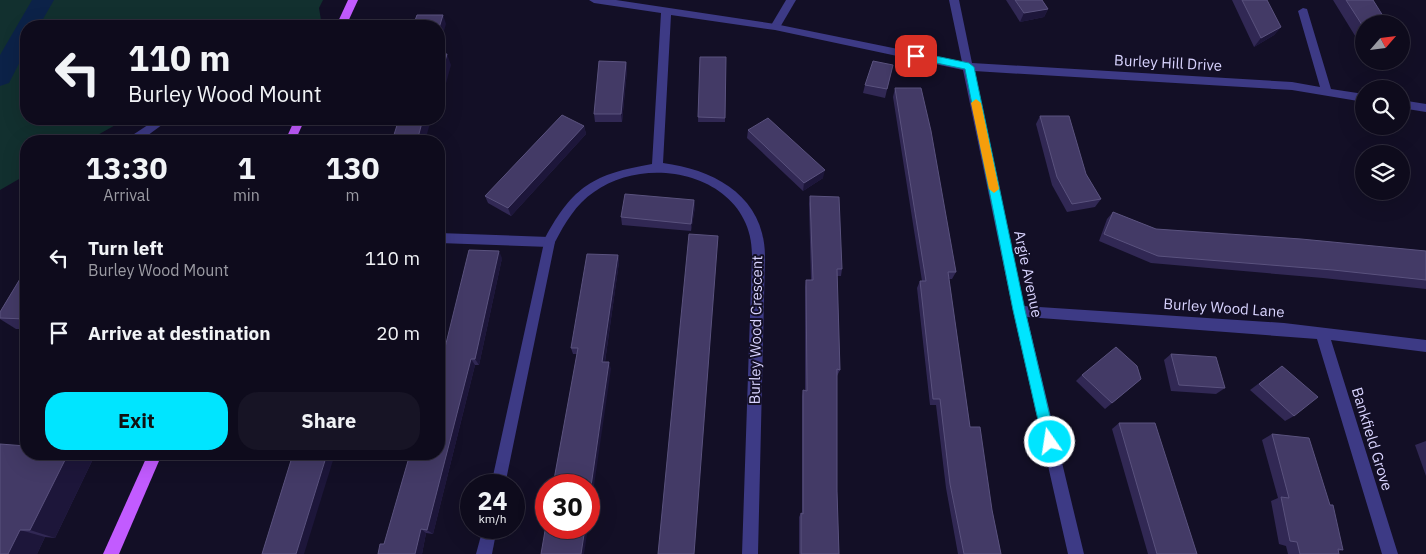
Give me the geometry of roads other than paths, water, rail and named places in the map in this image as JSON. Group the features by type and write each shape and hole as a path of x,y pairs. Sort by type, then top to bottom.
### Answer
{"main road":[{"path":"344,20 353,0"},
{"path":"111,554 152,460"}],"street":[{"name":"Burley Hill Drive","path":"594,0 775,27 969,67 1282,85 1355,97"},
{"path":"775,27 791,0"},
{"name":"Argie Avenue","path":"954,0 1019,310 1076,554"},
{"path":"657,167 666,10"},
{"path":"1303,11 1327,92"},
{"path":"1410,105 1426,108"},
{"path":"141,135 156,125"},
{"name":"Burley Wood Crescent","path":"500,474 549,242 560,219 575,199 591,187 628,172 657,167 683,169 708,179 729,191 746,210 756,232 758,273 750,554"},
{"path":"445,238 549,242"},
{"name":"Burley Wood Lane","path":"1019,310 1284,329 1426,346"},
{"name":"Bankfield Grove","path":"1322,333 1390,554"},
{"path":"484,554 487,539"}],"waterway":[{"path":"31,20 43,0"},
{"path":"0,77 20,40"}]}
